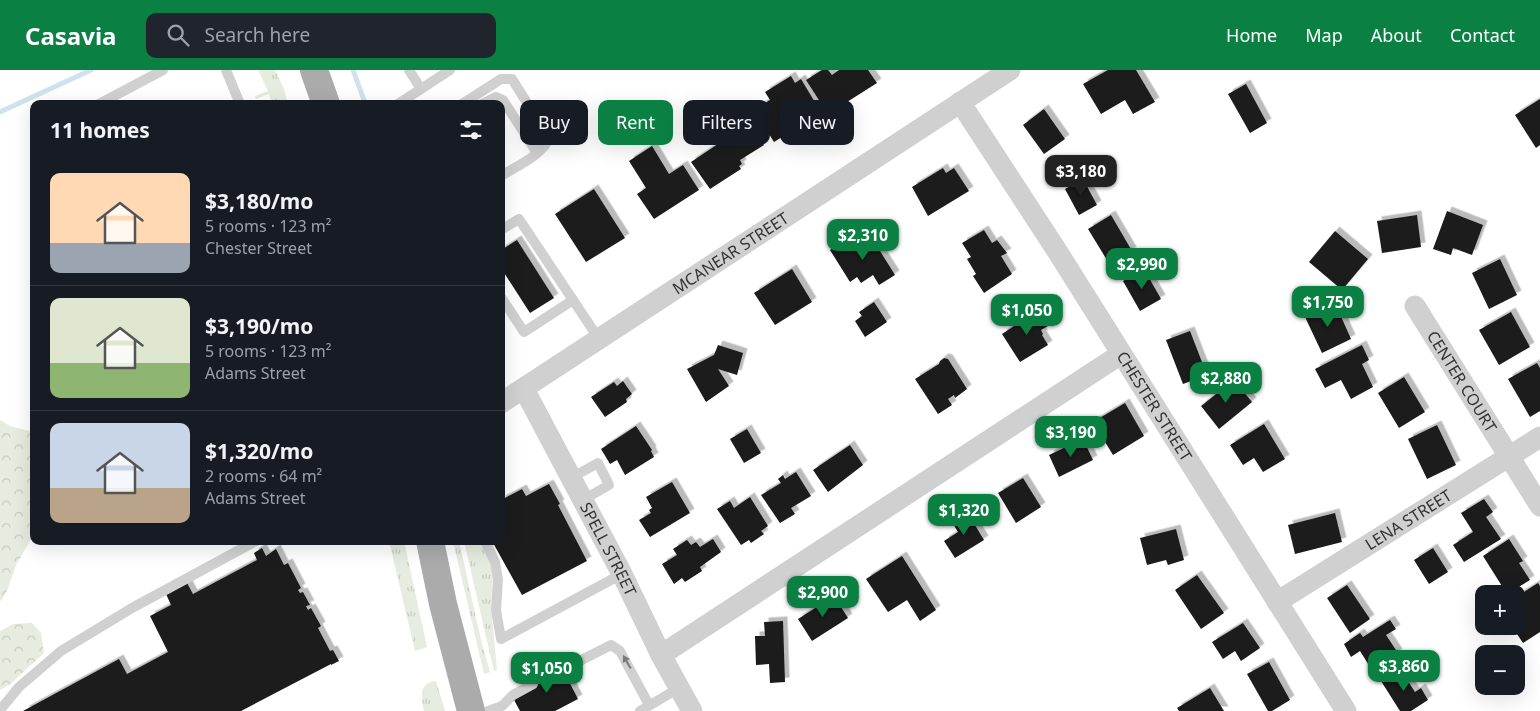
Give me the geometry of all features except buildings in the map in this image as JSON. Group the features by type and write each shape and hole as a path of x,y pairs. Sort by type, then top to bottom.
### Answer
{"main road":[{"path":"314,70 325,100"},
{"path":"431,545 443,604 471,711"}],"street":[{"name":"MCANEAR STREET","path":"505,401 1010,70"},
{"name":"CHESTER STREET","path":"960,102 1122,354 1346,711"},
{"name":"CENTER COURT","path":"1415,306 1540,506"},
{"path":"661,655 1122,354"},
{"name":"SPELL STREET","path":"524,389 622,574 661,655 692,711"},
{"name":"LENA STREET","path":"1277,602 1540,437"}],"lane":[{"path":"107,100 163,70"},
{"path":"226,70 238,100"},
{"path":"409,70 421,89"},
{"path":"404,100 450,70"},
{"path":"468,100 501,79 512,79 549,138 547,144 537,153 505,173"},
{"path":"490,100 496,97 503,100"},
{"path":"505,103 537,153"},
{"path":"505,228 520,219 599,339"},
{"path":"505,303 524,332 573,300"},
{"path":"571,478 598,463 602,470 609,485 582,500"},
{"path":"0,710 19,687 60,651 132,608 249,545"},
{"path":"487,545 495,562 498,579 496,610 501,639 622,574"},
{"path":"550,676 611,645 620,651 649,705"},
{"path":"488,711 502,706 513,694 534,684"},
{"path":"640,711 679,688"}],"green space":[{"path":"258,70 275,70 287,100 271,100 269,94 256,99 255,96 268,91"},
{"path":"0,420 10,426 30,431 30,541 16,565 7,591 0,602"},
{"path":"390,545 405,545 427,647 415,651"},
{"path":"454,545 460,545 490,672 484,674"},
{"path":"465,545 482,545 493,571 491,606 497,670 494,671"},
{"path":"32,623 41,633 44,653 9,685 0,690 0,631 13,624"},
{"path":"436,681 445,711 424,711 422,692 426,685"}],"waterway":[{"path":"0,112 91,70"},
{"path":"353,70 364,100"}]}
